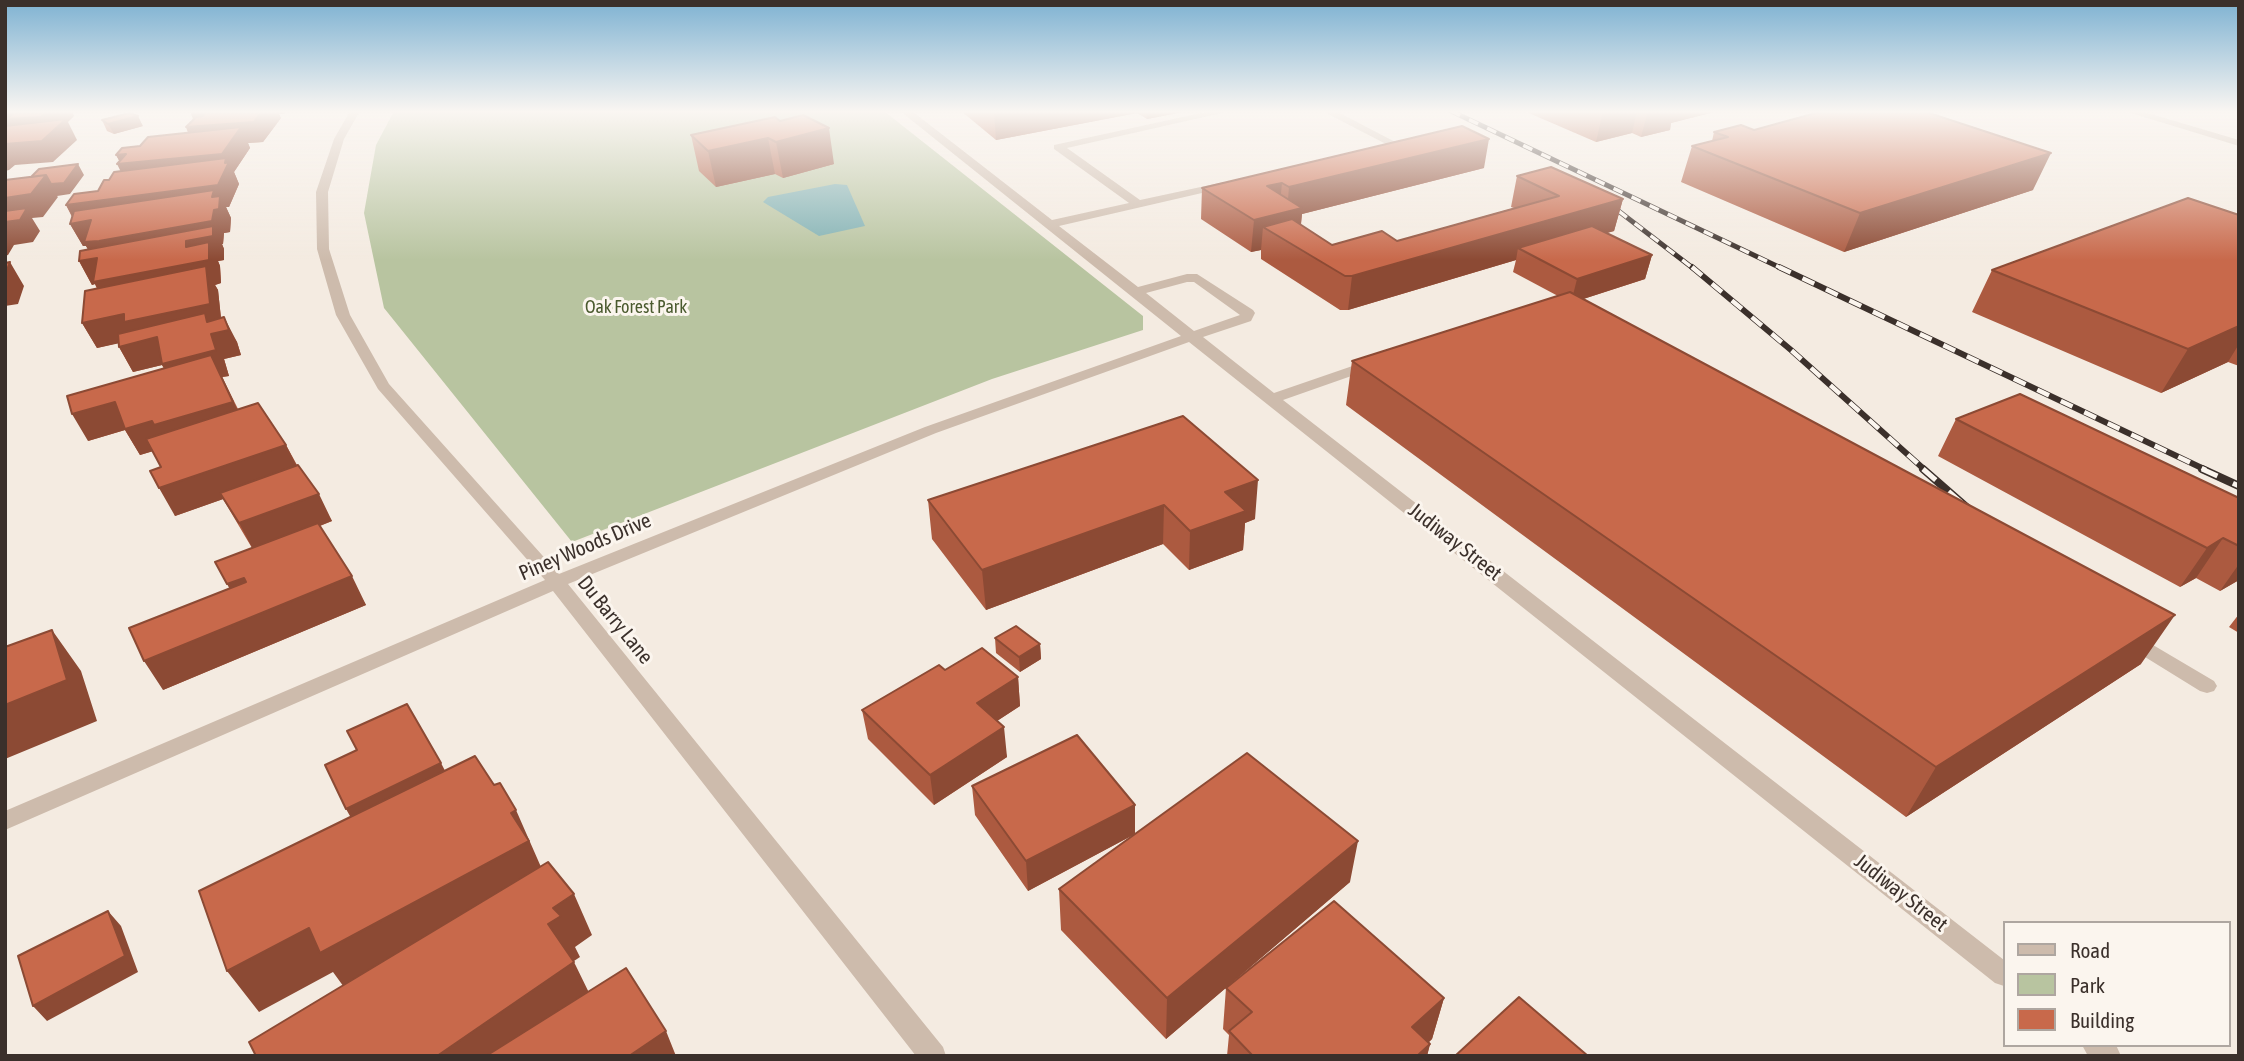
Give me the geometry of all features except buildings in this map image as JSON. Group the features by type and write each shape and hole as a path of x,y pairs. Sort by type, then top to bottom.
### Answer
{"street":[{"name":"Du Barry Lane","path":"332,161 322,192 323,249 343,315 383,386 557,583 933,1056"},
{"name":"Judiway Street","path":"969,161 2002,973"},
{"path":"1077,161 1138,204"},
{"path":"1050,224 1233,183"},
{"name":"Piney Woods Drive","path":"5,821 557,583 1015,398 1246,318 1248,313 1197,278 1187,278 1136,292"},
{"path":"1273,398 1388,358"},
{"path":"2120,632 2207,686"}],"green space":[{"name":"Oak Forest Park","path":"373,161 947,161 1143,316 1143,330 992,379 572,542 384,308 364,213"}],"water":[{"path":"835,184 847,185 865,226 819,236 763,202 768,197"}],"railway":[{"path":"1555,161 1783,269"},
{"path":"1603,199 1694,269"},
{"path":"1692,267 1791,350 1925,470"},
{"path":"1779,267 2206,470"},
{"path":"1923,469 1971,511"},
{"path":"2202,469 2239,486"}]}
